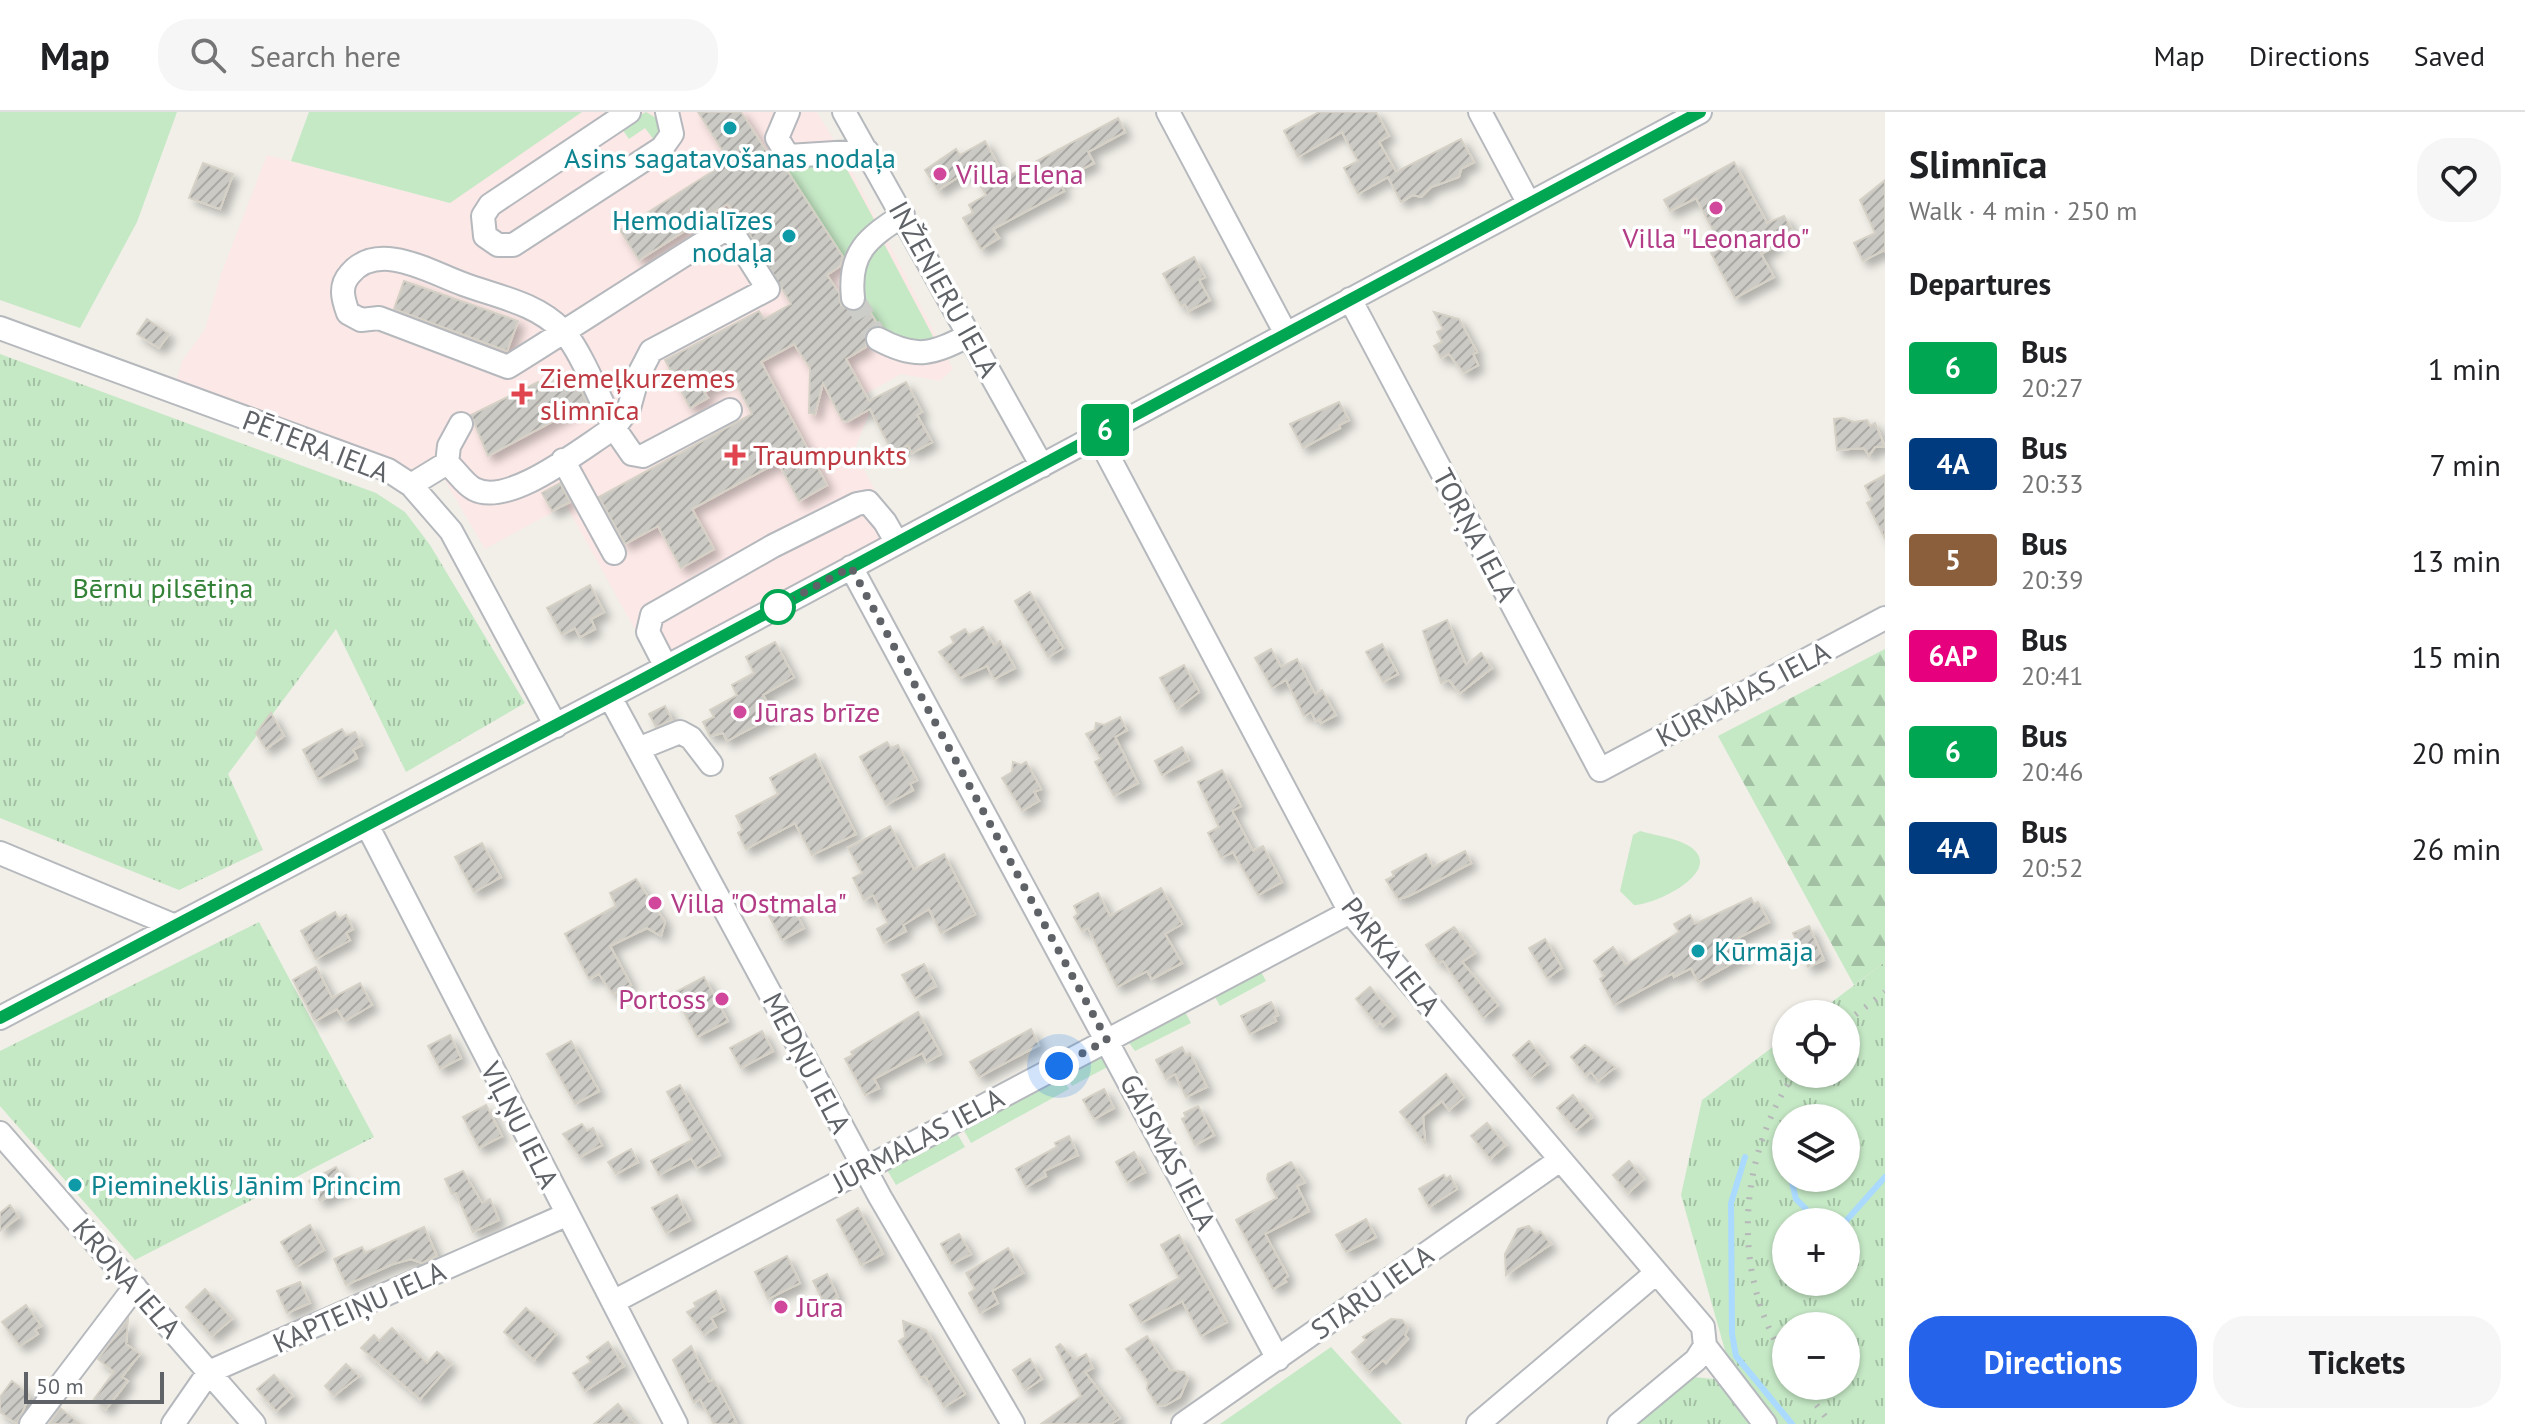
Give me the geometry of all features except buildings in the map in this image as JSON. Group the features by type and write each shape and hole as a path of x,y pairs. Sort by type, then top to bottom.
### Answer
{"street":[{"path":"629,112 490,205 483,216 485,236 498,245 513,245 662,148 672,134 667,112"},
{"path":"788,112 777,138 788,156 867,151"},
{"name":"INŽENIERU IELA","path":"844,112 1042,466"},
{"path":"1168,112 1286,334"},
{"path":"1480,112 1528,202"},
{"path":"0,1018 556,726 1700,112"},
{"path":"853,298 851,277 866,241 903,215"},
{"path":"447,463 472,488 490,494 511,491 614,428 629,408 638,376 651,351 768,289 729,227 620,293 564,332 508,367 379,318 361,320 348,313 342,297 343,281 357,264 376,258 400,261 535,308 564,332 614,428 632,454 643,456 730,410"},
{"name":"TORŅA IELA","path":"1350,299 1600,770"},
{"name":"PĒTERA IELA","path":"0,328 388,470 411,485 451,531 556,726"},
{"path":"878,339 898,350 922,354 970,335"},
{"path":"447,463 449,446 461,424"},
{"name":"PARKA IELA","path":"1097,435 1350,912 1703,1327 1701,1353 1765,1424"},
{"path":"563,460 614,553"},
{"path":"411,485 447,463"},
{"path":"666,667 648,632 652,615 773,546 857,504 868,502 897,543"},
{"name":"GAISMAS IELA","path":"851,567 1278,1359"},
{"name":"KŪRMĀJAS IELA","path":"1600,770 1885,618"},
{"name":"MEDŅU IELA","path":"610,697 865,1169 1013,1424"},
{"path":"638,749 680,732 691,738 711,764"},
{"name":"VIĻŅU IELA","path":"367,825 676,1424"},
{"path":"0,853 175,926"},
{"name":"JŪRMALAS IELA","path":"613,1302 1350,912"},
{"name":"KROŅA IELA","path":"0,1133 254,1424"},
{"name":"STARU IELA","path":"1183,1424 1560,1160"},
{"name":"KAPTEIŅU IELA","path":"209,1372 566,1215"},
{"path":"1478,1424 1656,1273"},
{"path":"31,1424 135,1287"},
{"path":"1619,1424 1701,1353"},
{"path":"173,1424 209,1372"}],"shaded area":[{"name":"Ziemeļkurzemes slimnīca","path":"581,112 817,112 848,163 953,369 940,381 901,374 862,396 869,414 854,451 902,541 658,671 566,505 485,549 443,477 411,485 173,392 182,361 205,329 221,274 267,155 449,203"}],"green space":[{"path":"0,112 177,112 137,222 80,328 0,300"},
{"path":"309,112 582,112 450,203 291,161"},
{"path":"646,112 658,119 658,135 654,140 645,128 629,139 620,126"},
{"path":"844,164 876,223 846,262 784,166"},
{"path":"880,236 937,344 923,346 881,331 859,294 859,276"},
{"name":"Bērnu pilsētiņa","path":"0,354 376,493 405,512 430,545 525,703 406,772 336,629 228,774 263,850 179,890 0,818"},
{"path":"1885,649 1885,962 1854,985 1718,736"},
{"path":"1640,831 1689,846 1698,855 1700,865 1694,875 1671,893 1634,905 1620,891 1633,835"},
{"path":"259,922 374,1137 135,1260 0,1106 0,1051"},
{"path":"1885,962 1885,1424 1772,1424 1730,1368 1681,1195 1702,1100 1772,1048 1772,1088 1860,1088 1860,1000 1835,1000"},
{"path":"1259,968 1266,981 1220,1006 1213,993"},
{"path":"1183,1008 1191,1023 1135,1051 1127,1040"},
{"path":"1104,1055 1111,1065 1072,1086 1065,1073"},
{"path":"1060,1073 1069,1089 971,1143 962,1127"},
{"path":"955,1130 965,1147 896,1185 886,1168"},
{"path":"1331,1347 1402,1424 1220,1424"},
{"path":"1693,1377 1714,1379 1752,1424 1637,1424"}],"waterway":[{"path":"1745,1157 1731,1203 1732,1334 1736,1356 1792,1424"},
{"path":"1857,1208 1885,1177"},
{"path":"1794,1192 1796,1199 1805,1208"}],"tunnel":[{"path":"853,298 878,339"}],"railway":[{"path":"1860,1011 1885,992"},
{"path":"1772,1334 1756,1290 1749,1253 1748,1216 1752,1179 1761,1142 1786,1088"},
{"path":"1813,1400 1831,1424"}],"bus line":[{"name":"6","path":"0,1018 634,684 1700,112"}],"place":[{"name":"Asins sagatavošanas nodaļa","path":"730,128"},
{"name":"Villa Elena","path":"940,174"},
{"name":"Villa \"Leonardo\"","path":"1716,208"},
{"name":"Hemodialīzes nodaļa","path":"789,236"},
{"name":"Ziemeļkurzemes slimnīca","path":"522,394"},
{"name":"Traumpunkts","path":"735,455"},
{"name":"Jūras brīze","path":"740,712"},
{"name":"Villa \"Ostmala\"","path":"655,903"},
{"name":"Kūrmāja","path":"1698,951"},
{"name":"Portoss","path":"722,999"},
{"name":"Piemineklis Jānim Princim","path":"75,1185"},
{"name":"Jūra","path":"781,1307"}],"route":[{"path":"778,607 772,610 851,567 1107,1040 1059,1066"}]}
